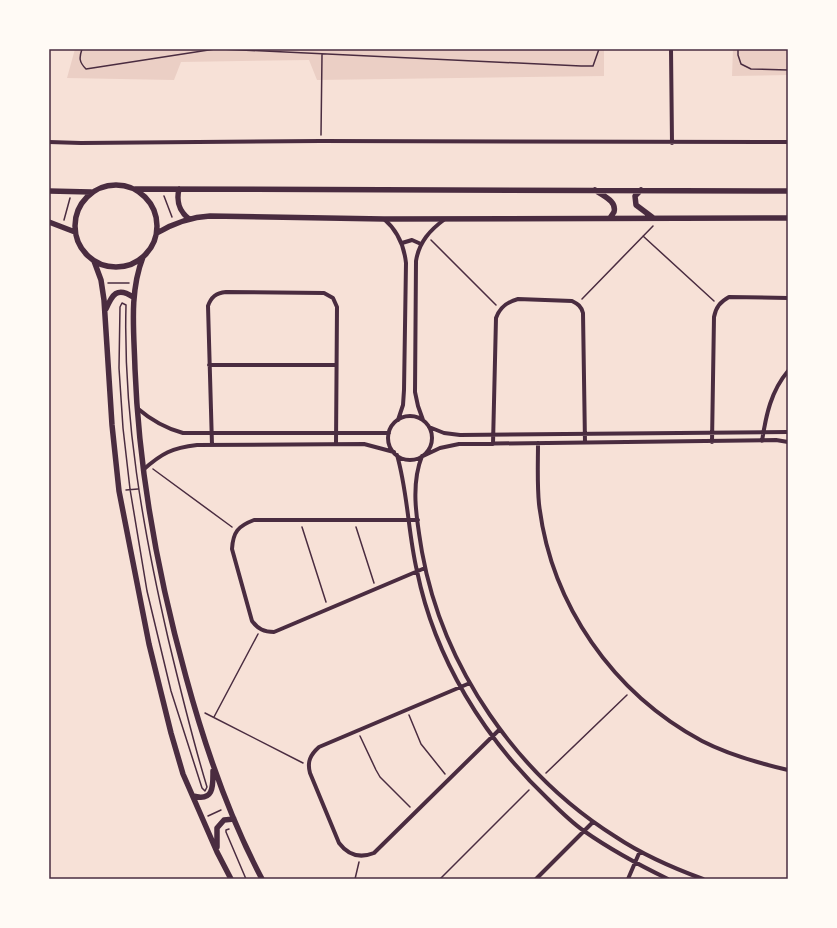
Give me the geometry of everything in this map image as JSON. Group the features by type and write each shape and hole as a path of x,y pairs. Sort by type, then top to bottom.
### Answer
{"street":[{"path":"671,49 672,143"},
{"path":"49,142 788,142"},
{"path":"113,185 126,186 135,189 144,195 152,207 157,222 157,233 149,250 143,257 134,263 119,266 103,265 94,261 81,248 75,232 75,221 83,200 91,192 99,188 113,185"},
{"path":"135,189 788,191"},
{"path":"179,189 178,196 180,209 189,219"},
{"path":"595,190 614,205 614,212 610,218"},
{"path":"641,190 635,196 634,200 636,205 652,217"},
{"path":"49,191 91,192"},
{"path":"157,233 174,224 189,219 210,216 384,219 652,217 788,218"},
{"path":"384,219 398,234 402,243 406,263 404,390 403,405 398,420"},
{"path":"446,219 434,226 426,236 421,244 416,261 415,392 423,420 429,428 432,438 430,448 422,456 416,478 418,520 425,568 440,617 452,647 470,682 500,729 527,763 547,783 593,822 640,851 676,869 703,879"},
{"path":"49,222 75,232"},
{"path":"402,243 412,240 421,244"},
{"path":"143,257 134,283 133,297 136,407 143,470 162,581 194,707 213,766 228,806 262,879"},
{"path":"94,261 102,284 105,311 112,425 119,490 128,544 149,644 171,733 183,774 217,852 231,879"},
{"path":"105,311 110,299 118,292 123,292 133,297"},
{"path":"212,445 208,306 210,300 219,292 324,293 329,294 333,298 336,307 336,444"},
{"path":"712,442 715,310 723,300 729,298 788,298"},
{"path":"493,444 496,318 501,309 510,301 518,299 572,301 578,304 583,313 584,443"},
{"path":"209,365 336,365"},
{"path":"762,441 768,407 775,390 788,371"},
{"path":"136,407 158,424 170,430 183,433 389,433"},
{"path":"423,420 408,416 398,420 394,423 389,433 389,444 395,454 403,478 417,572 424,598 437,636 460,687 492,736 512,763 534,786 583,830 635,863 668,879"},
{"path":"429,428 452,434 493,435 788,432"},
{"path":"143,470 167,452 181,447 212,445 364,444 412,460 440,448 459,444 788,442"},
{"path":"538,443 537,473 539,503 548,548 562,591 575,618 591,643 631,690 653,709 677,726 703,741 731,754 788,770"},
{"path":"418,520 254,520 245,523 237,530 233,539 232,549 252,621 260,629 267,632 274,632 425,568"},
{"path":"470,682 319,747 313,752 309,758 308,765 310,773 339,843 344,850 351,855 360,857 374,853 500,729"},
{"path":"193,796 199,798 206,797 211,793 213,787 213,766"},
{"path":"217,852 217,828 224,820 234,819"},
{"path":"536,879 583,830 593,822"},
{"path":"628,879 640,851"}],"path":[{"path":"82,49 79,58 81,64 86,69 215,49"},
{"path":"221,49 587,66 593,66 599,49"},
{"path":"738,49 741,64 751,69 788,70"},
{"path":"321,141 322,54"},
{"path":"161,189 174,224"},
{"path":"61,227 68,208 71,192"},
{"path":"578,304 661,217"},
{"path":"426,236 501,309"},
{"path":"642,236 718,305"},
{"path":"102,284 134,283"},
{"path":"148,466 237,530"},
{"path":"119,490 146,488"},
{"path":"300,520 328,609"},
{"path":"353,520 376,589"},
{"path":"214,717 260,629"},
{"path":"194,707 308,765"},
{"path":"407,710 421,744 449,779"},
{"path":"358,731 380,777 415,812"},
{"path":"202,818 228,806"},
{"path":"231,831 228,829 226,832 246,879"},
{"path":"355,879 360,857"}],"shaded area":[{"path":"75,49 604,49 604,76 317,80 309,60 181,62 174,80 67,78"},
{"path":"733,49 788,49 788,75 732,76"}]}
